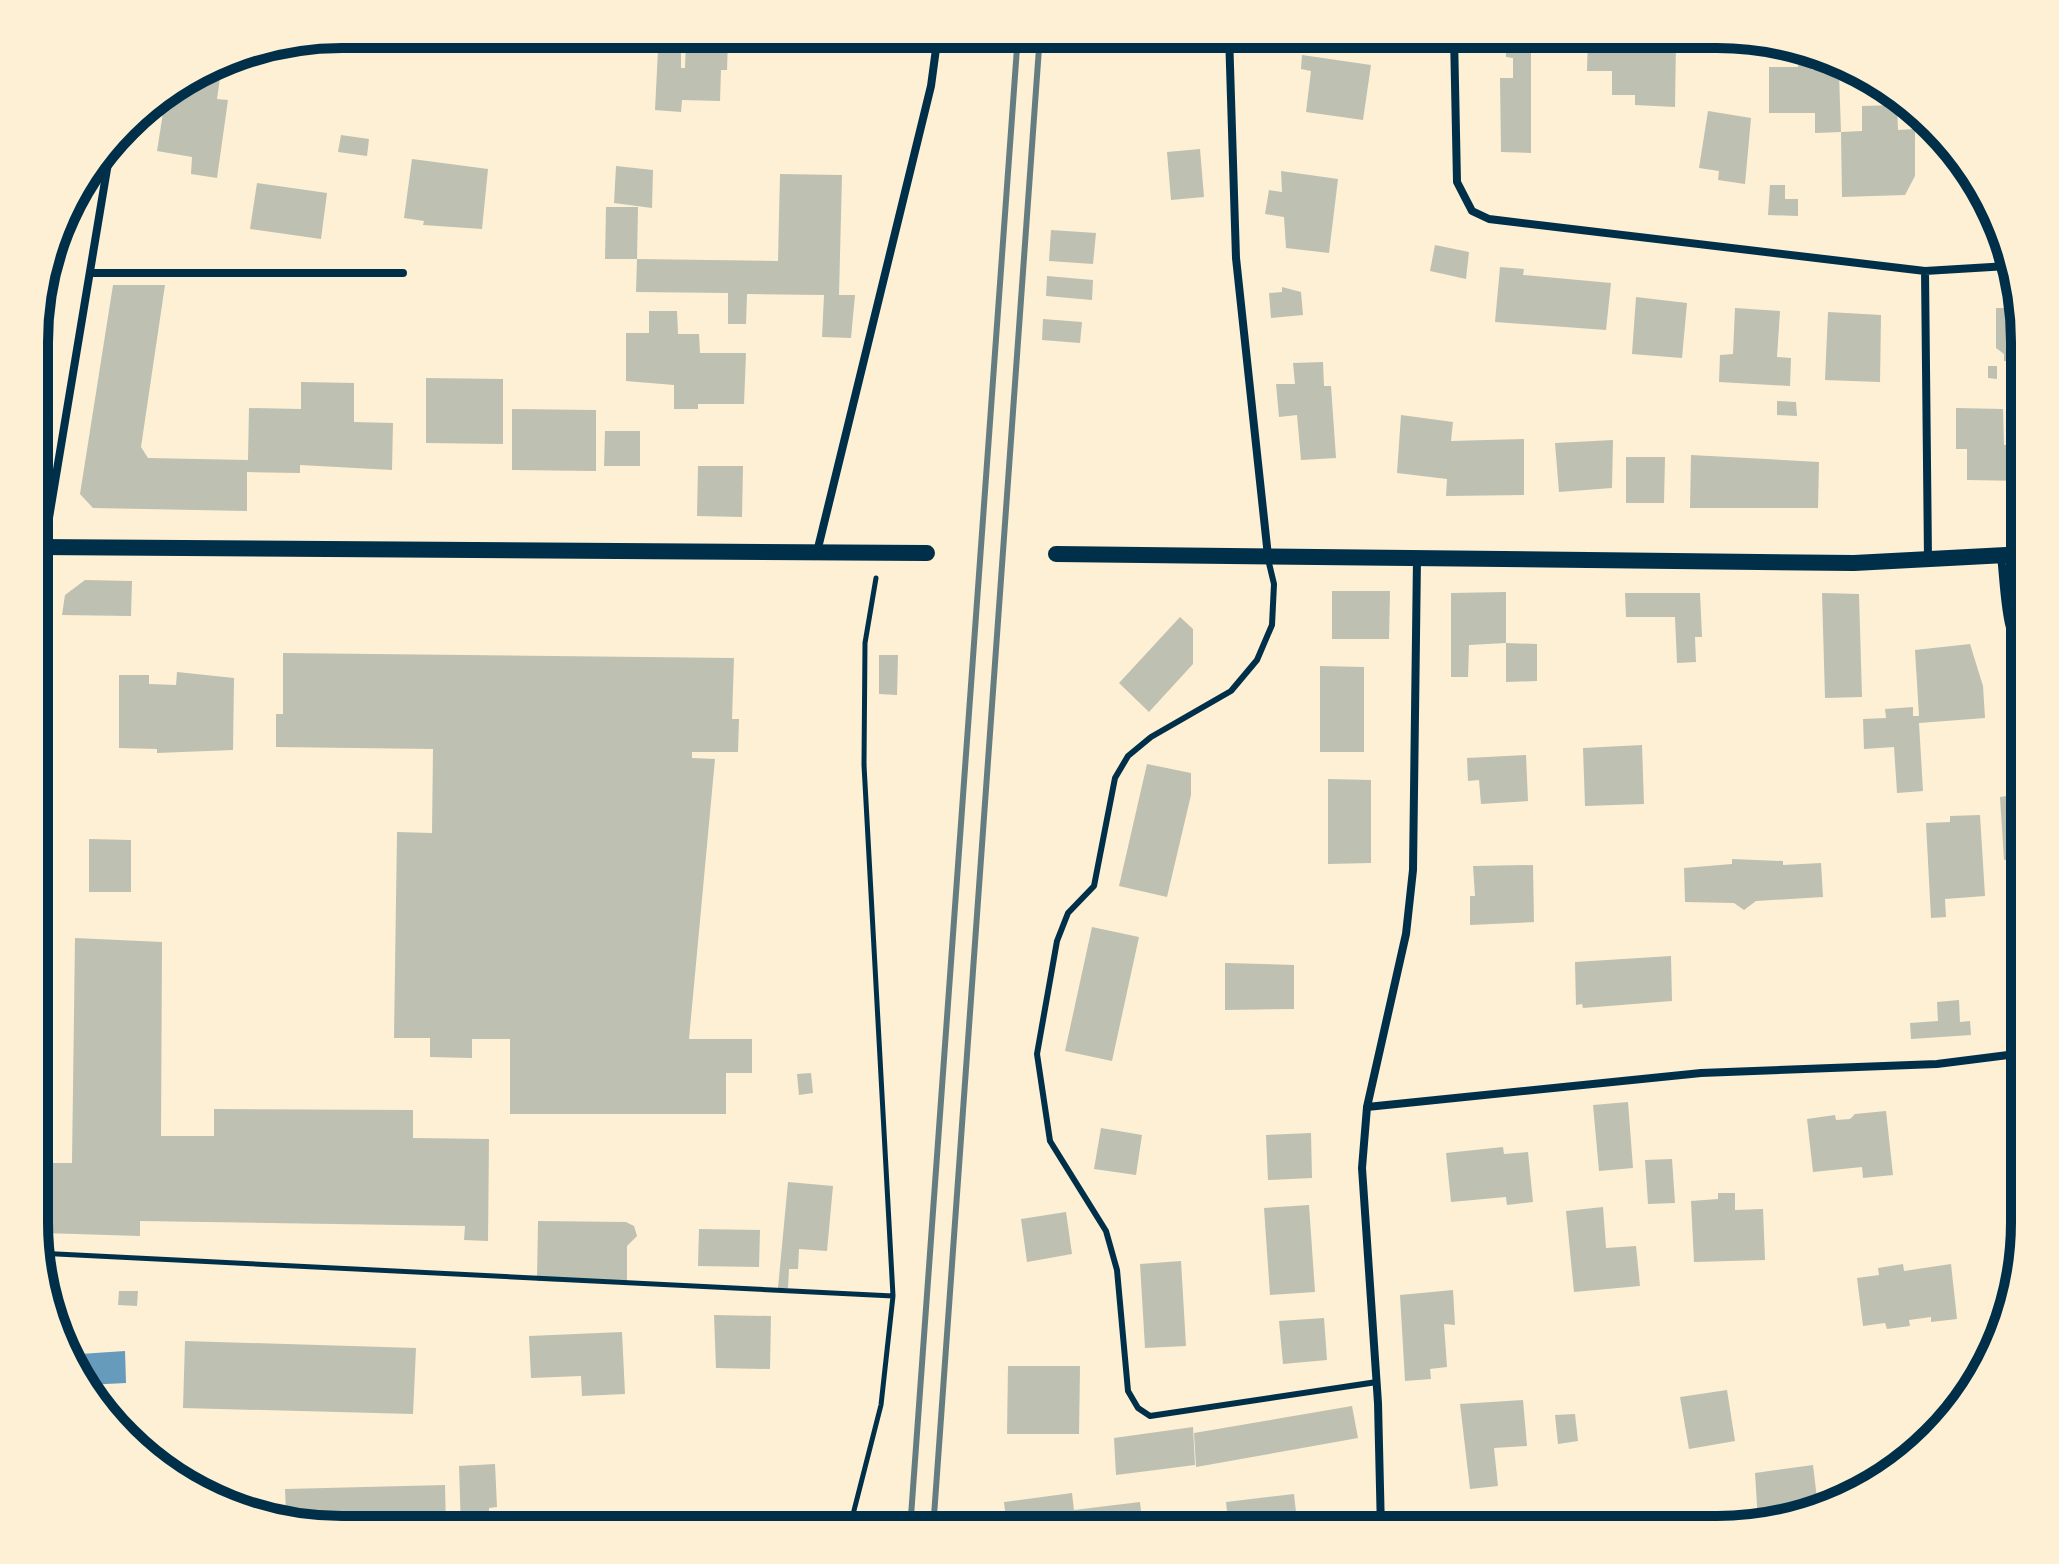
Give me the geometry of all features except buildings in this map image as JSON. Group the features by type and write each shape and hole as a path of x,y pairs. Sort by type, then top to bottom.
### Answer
{"main road":[{"path":"48,546 927,553"},
{"path":"1056,554 1854,563 2011,555"}],"street":[{"path":"817,552 931,86 936,48"},
{"path":"1229,48 1236,258 1255,459 1268,557"},
{"path":"1454,48 1457,182 1472,211 1489,219 1925,271 2001,266"},
{"path":"48,523 54,506 108,164"},
{"path":"1925,271 1928,559"},
{"path":"92,273 403,273"},
{"path":"2001,555 2005,603 2011,625"},
{"path":"1381,1516 1377,1382 1362,1168 1367,1107 1406,934 1413,870 1417,557"},
{"path":"1367,1107 1701,1073 1937,1064 2011,1055"}],"lane":[{"path":"1268,557 1274,584 1272,625 1257,660 1231,691 1151,737 1128,756 1115,778 1094,886 1068,913 1057,941 1037,1054 1044,1117 1050,1141 1106,1231 1117,1270 1128,1391 1138,1408 1150,1416 1377,1382"}],"path":[{"path":"853,1516 881,1405 893,1296 864,765 865,643 881,552"},
{"path":"50,1254 893,1296"}],"water":[{"path":"125,1351 126,1383 96,1384 79,1354"}],"railway":[{"path":"911,1516 1017,48"},
{"path":"934,1516 1039,48"}]}
